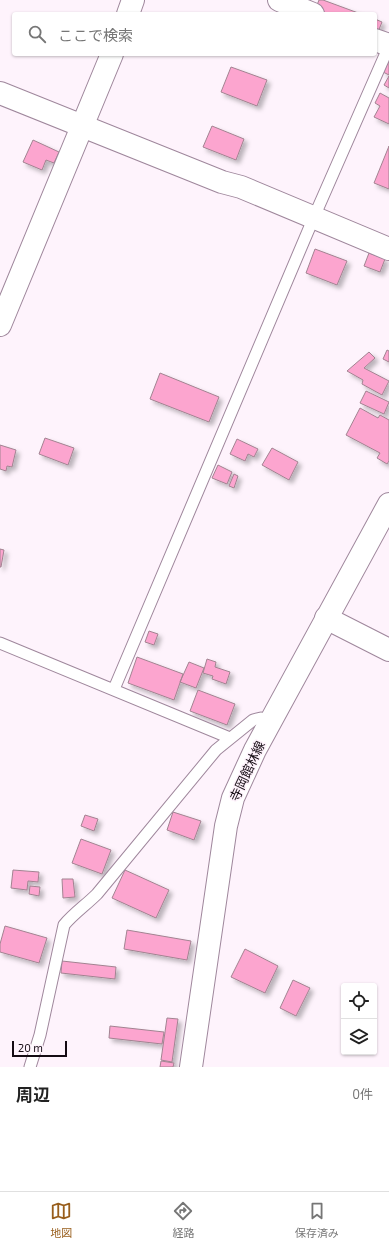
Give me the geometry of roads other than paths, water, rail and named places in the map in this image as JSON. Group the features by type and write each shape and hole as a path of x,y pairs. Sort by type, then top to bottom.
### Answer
{"street":[{"path":"129,12 133,0"},
{"path":"279,0 308,12"},
{"path":"377,41 389,45"},
{"path":"0,325 111,56"},
{"path":"0,93 222,182 241,187 389,248"},
{"name":"寺岡館林線","path":"190,1067 226,826 233,798 255,750 389,504"},
{"path":"326,618 389,650"}],"lane":[{"path":"114,690 314,217 389,45"},
{"path":"0,643 230,738"},
{"path":"30,1067 40,1035 64,926 74,913 85,906 97,894 216,750 252,720 261,718 272,721"}]}
